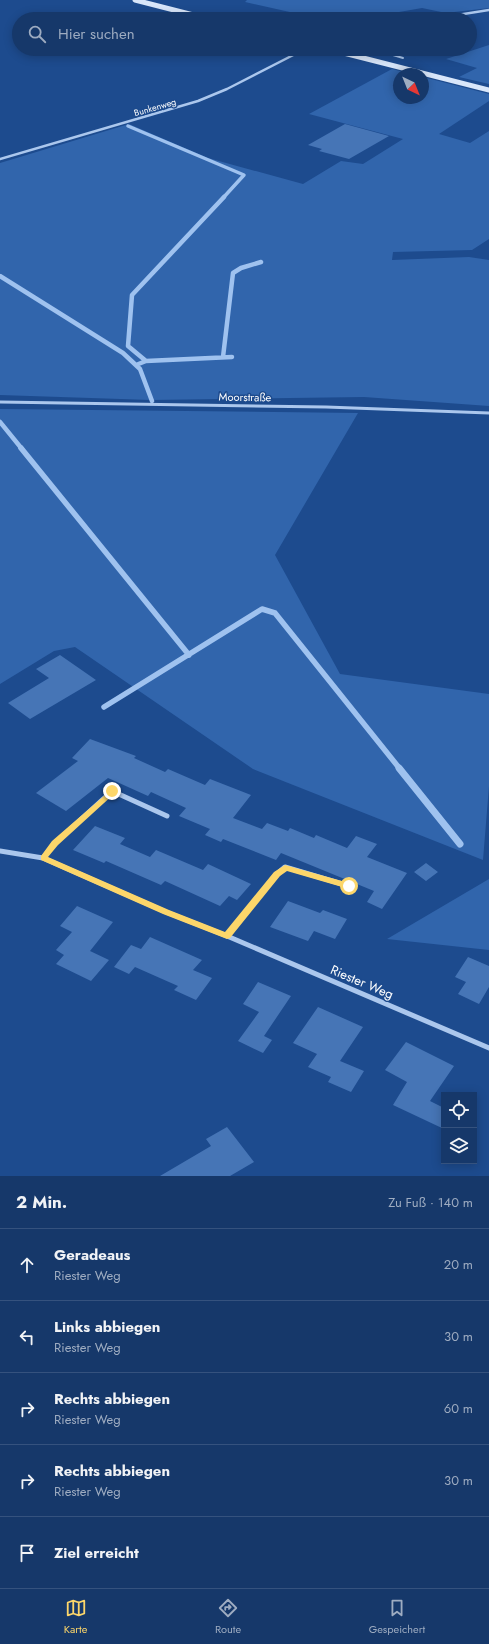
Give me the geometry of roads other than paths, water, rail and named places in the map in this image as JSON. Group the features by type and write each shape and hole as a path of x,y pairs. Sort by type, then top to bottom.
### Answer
{"street":[{"path":"135,0 182,12"},
{"path":"476,12 489,10"},
{"name":"Bunkenweg","path":"0,159 198,101 227,89 291,56"},
{"path":"359,56 489,90"},
{"name":"Moorstraße","path":"0,402 318,407 489,413"},
{"path":"43,858 55,843 112,791 167,816"},
{"name":"Riester Weg","path":"0,851 43,858 166,912 227,936 489,1048"},
{"path":"227,936 277,874 285,867 349,886"}],"lane":[{"path":"397,56 403,58"}],"waterway":[{"path":"128,126 244,175 223,198"},
{"path":"146,361 128,346 132,295 224,197"},
{"path":"223,357 233,273 241,268 261,262"},
{"path":"0,276 123,353 140,369 152,401"},
{"path":"146,361 232,357"},
{"path":"136,365 146,361"},
{"path":"0,422 22,449"},
{"path":"21,448 189,655"},
{"path":"189,655 262,609 275,613 400,769"},
{"path":"104,707 189,655"},
{"path":"399,768 460,844"}]}
